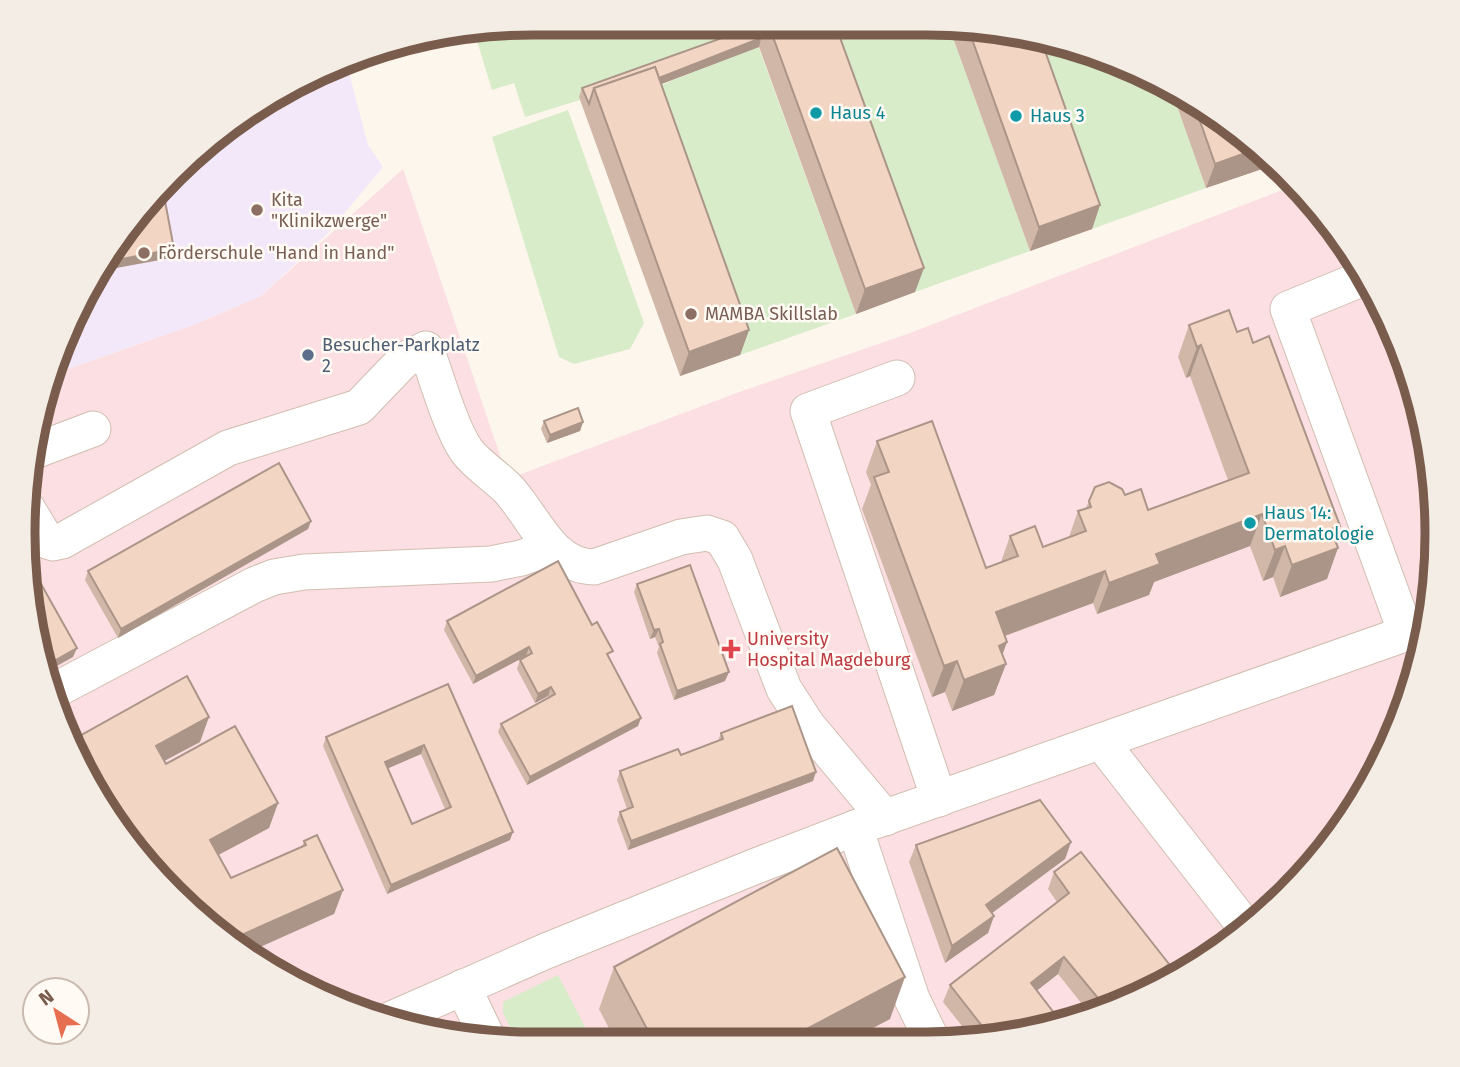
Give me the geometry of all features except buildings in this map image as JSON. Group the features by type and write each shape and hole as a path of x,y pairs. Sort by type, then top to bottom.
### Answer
{"lane":[{"path":"1356,281 1288,309 1415,629"},
{"path":"35,522 47,541 62,541 229,448 359,407 404,360 426,349 467,451 506,487 552,547 568,560 594,567 681,537 707,533 722,538 735,560 784,689 870,823 922,1032"},
{"path":"897,378 808,411 939,799"},
{"path":"43,448 93,429"},
{"path":"59,688 274,577 304,572 491,564 521,558 552,547"},
{"path":"406,1015 463,987 657,904 870,823 1415,630"},
{"path":"1102,743 1240,920"},
{"path":"463,987 483,1029"}],"shaded area":[{"name":"Kita \"Klinikzwerge\"","path":"349,71 368,145 383,167 327,234 261,296 191,326 62,371 86,313 102,284 138,230 181,181 230,138 257,119 313,86"},
{"name":"University Hospital Magdeburg","path":"403,169 508,479 734,394 910,333 1286,189 1322,230 1358,284 1387,343 1408,404 1421,468 1425,534 1421,599 1399,694 1374,754 1358,783 1322,837 1279,886 1230,929 1176,965 1147,981 1087,1006 1024,1022 959,1031 534,1032 468,1028 373,1006 313,981 230,929 181,886 138,837 102,783 73,724 52,663 39,599 35,534 39,468 62,371 191,326 261,296"}],"green space":[{"path":"534,35 751,35 580,96 580,100 525,117 514,83 492,90 476,38"},
{"path":"824,35 952,36 1030,251 915,292"},
{"path":"1025,45 1087,61 1147,86 1175,102 1206,188 1092,229"},
{"path":"758,46 856,314 740,355 646,91"},
{"path":"568,110 644,323 630,349 574,364 559,357 492,137"},
{"path":"558,975 588,1032 512,1031 503,1013 503,1002"}],"place":[{"name":"Haus 4","path":"816,113"},
{"name":"Haus 3","path":"1016,116"},
{"name":"Kita \"Klinikzwerge\"","path":"257,210"},
{"name":"Förderschule \"Hand in Hand\"","path":"144,253"},
{"name":"MAMBA Skillslab","path":"691,314"},
{"name":"Besucher-Parkplatz 2","path":"308,355"},
{"name":"Haus 14: Dermatologie","path":"1250,523"},
{"name":"University Hospital Magdeburg","path":"731,649"}]}
